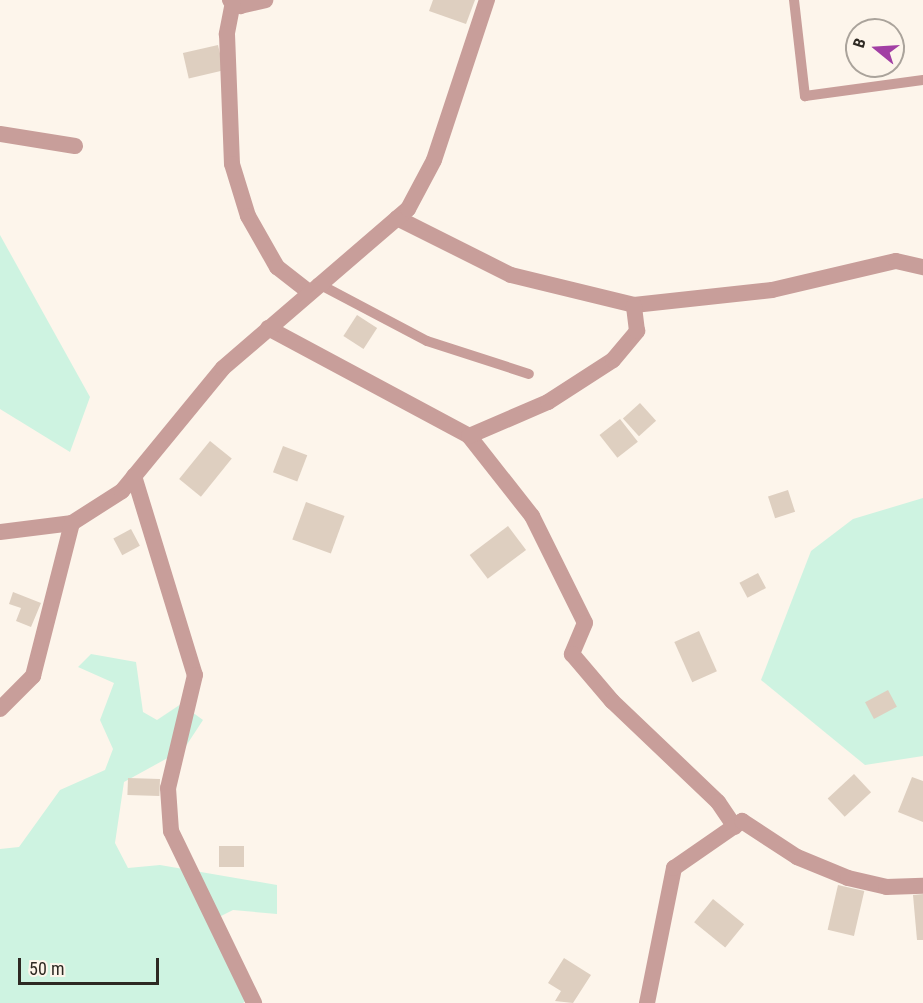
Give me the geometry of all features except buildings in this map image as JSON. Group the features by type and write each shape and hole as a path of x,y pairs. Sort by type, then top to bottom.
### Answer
{"street":[{"path":"265,0 240,6 232,1 227,34 232,164 248,216 277,267 313,287"},
{"path":"0,532 72,523 122,491 223,369 313,287 408,209 434,160 488,0"},
{"path":"0,134 75,146"},
{"path":"397,218 511,275 634,305 772,290 897,261 923,267"},
{"path":"469,436 548,402 613,360 637,331 634,305"},
{"path":"268,328 469,436 532,516 585,622 572,654 612,701 718,802 735,827"},
{"path":"134,477 195,675 168,789 171,831 254,1003"},
{"path":"0,708 33,676 72,523"},
{"path":"647,1003 674,868 735,827 749,821 797,857 848,878 886,887 923,886"}],"lane":[{"path":"794,0 805,96 923,80"},
{"path":"313,287 427,341 529,374"}],"green space":[{"path":"0,235 90,397 70,452 0,409"},
{"path":"923,498 923,756 865,765 761,680 811,551 853,519"},
{"path":"91,654 136,662 143,712 157,720 181,704 203,720 184,749 124,782 115,843 128,868 160,865 277,885 277,914 233,910 213,920 256,993 243,1003 0,1003 0,849 19,847 60,790 105,770 113,749 100,720 114,683 78,667"}]}
